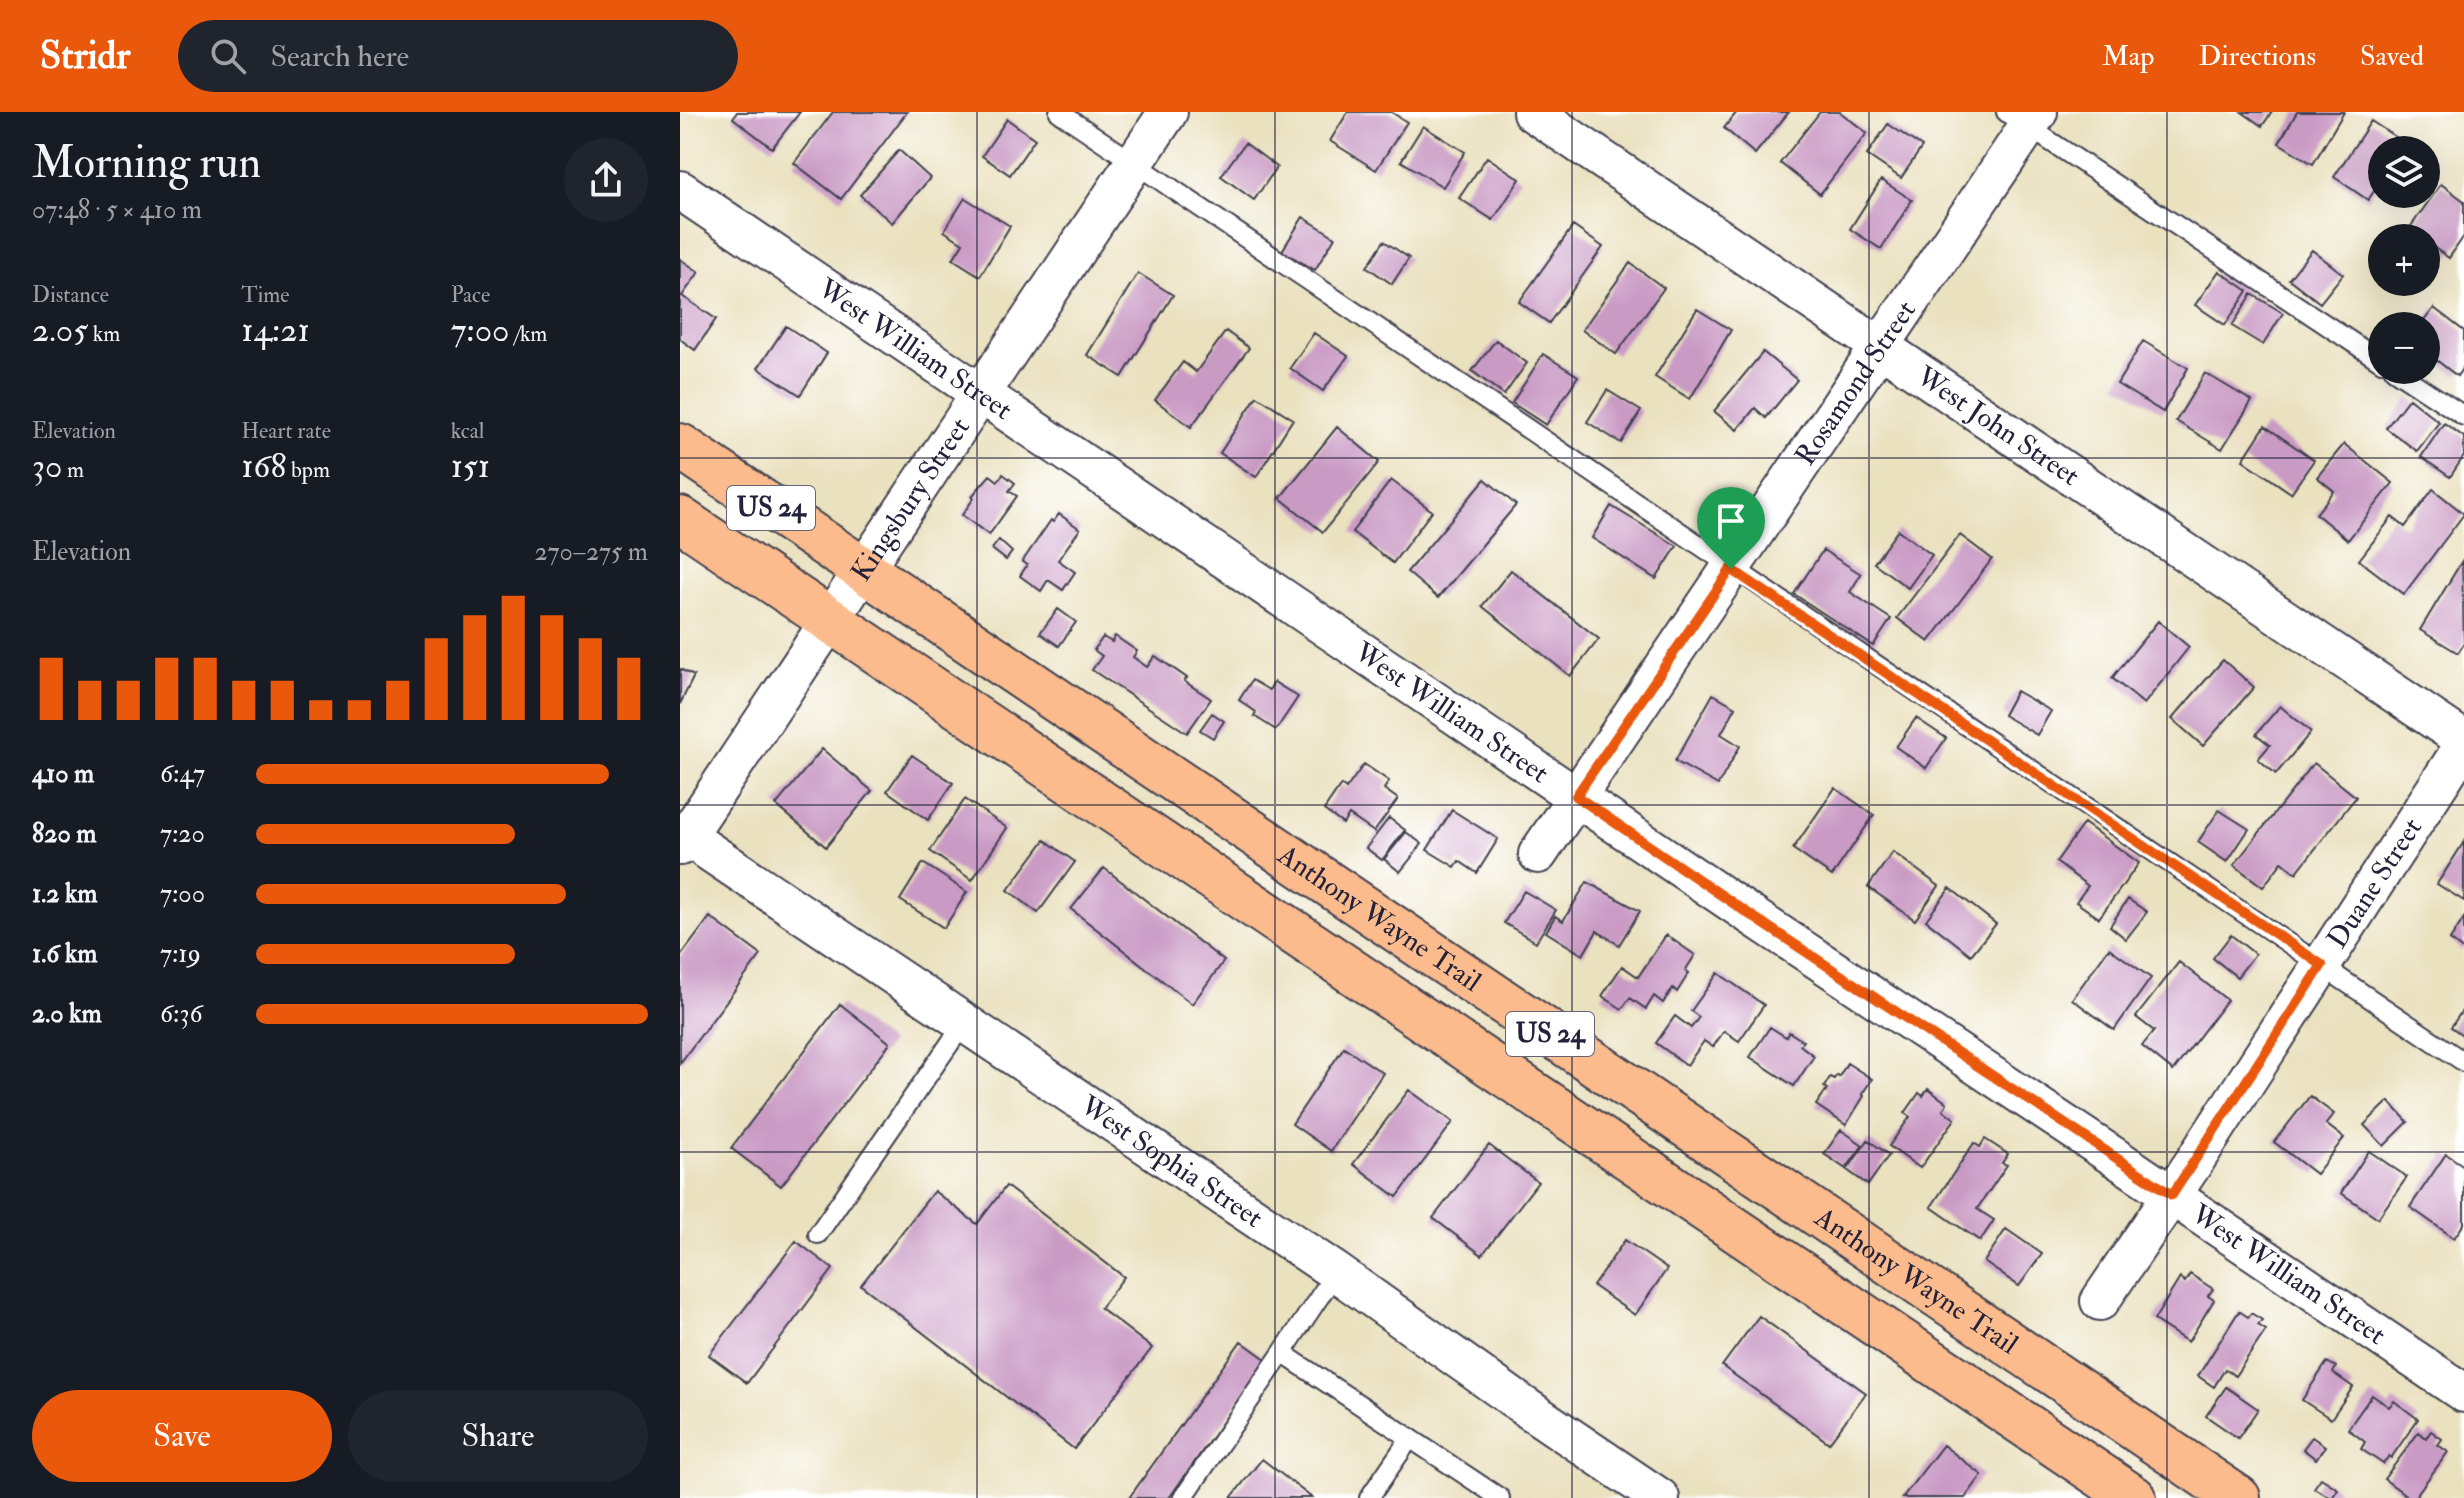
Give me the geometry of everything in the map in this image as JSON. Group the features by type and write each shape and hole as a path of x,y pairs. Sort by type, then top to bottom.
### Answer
{"highway":[{"name":"Anthony Wayne Trail","path":"680,446 2238,1498"},
{"name":"Anthony Wayne Trail","path":"680,519 2134,1498"}],"street":[{"name":"Kingsbury Street","path":"682,838 1168,112"},
{"name":"West John Street","path":"1532,112 2464,742"},
{"name":"Rosamond Street","path":"1538,854 1879,346 2024,117"},
{"name":"West William Street","path":"680,190 1749,914 2464,1393"},
{"name":"Duane Street","path":"2100,1301 2322,965 2464,742"},
{"name":"West Sophia Street","path":"682,838 1336,1272 1660,1498"}],"lane":[{"path":"1059,112 2464,1062"},
{"path":"2024,117 2368,352"},
{"path":"2415,384 2464,416"},
{"path":"818,1234 964,1023"},
{"path":"1183,1498 1336,1272"},
{"path":"1282,1353 1500,1498"},
{"path":"1369,1498 1410,1438"}],"building":[{"path":"737,112 800,112 772,148 733,118"},
{"path":"833,112 907,112 841,199 794,163"},
{"path":"1348,112 1391,112 1407,122 1376,170 1330,141"},
{"path":"1737,112 1789,112 1755,154 1724,128"},
{"path":"1820,112 1840,112 1867,133 1820,194 1780,163"},
{"path":"2242,112 2272,112 2262,126"},
{"path":"2297,112 2344,112 2313,164 2279,143"},
{"path":"1007,119 1035,139 1010,175 982,156"},
{"path":"2371,121 2394,136 2368,136 2368,200 2334,177"},
{"path":"1888,124 1922,147 1901,178 1867,155"},
{"path":"1423,126 1465,152 1443,187 1401,161"},
{"path":"1245,143 1277,167 1254,200 1221,176"},
{"path":"899,150 930,178 892,223 860,195"},
{"path":"1487,157 1520,179 1493,220 1459,198"},
{"path":"1881,180 1912,200 1881,249 1850,229"},
{"path":"2440,185 2464,201 2464,236 2449,258 2440,252 2440,224 2413,224 2424,208 2440,208"},
{"path":"965,198 1010,226 980,276 953,259 963,243 944,231"},
{"path":"1303,217 1335,237 1315,270 1282,251"},
{"path":"1573,226 1603,247 1549,323 1519,302"},
{"path":"1384,241 1409,258 1392,284 1367,267"},
{"path":"2312,250 2343,274 2320,303 2289,279"},
{"path":"680,259 699,272 682,296 716,319 695,350 680,339"},
{"path":"1630,263 1664,288 1616,354 1582,330"},
{"path":"2219,271 2248,291 2225,325 2195,305"},
{"path":"1138,273 1173,295 1122,377 1087,355"},
{"path":"2252,294 2283,313 2263,345 2232,326"},
{"path":"1697,309 1731,330 1690,399 1655,377"},
{"path":"2440,313 2464,331 2464,366 2457,376 2440,363"},
{"path":"786,326 827,353 800,395 758,368"},
{"path":"1226,331 1249,348 1191,427 1155,400 1183,362 1196,372"},
{"path":"1314,333 1348,356 1323,391 1290,368"},
{"path":"1496,340 1527,363 1504,395 1472,371"},
{"path":"2143,341 2188,368 2163,412 2117,384"},
{"path":"1763,352 1797,380 1766,418 1755,408 1737,430 1714,411"},
{"path":"1543,354 1578,376 1546,425 1512,403"},
{"path":"2205,373 2252,401 2222,449 2176,421"},
{"path":"1607,390 1641,411 1621,443 1587,422"},
{"path":"1257,396 1293,419 1256,477 1220,453"},
{"path":"2409,398 2439,422 2417,451 2386,428"},
{"path":"2444,423 2464,437 2464,456 2450,477 2421,457"},
{"path":"2265,426 2314,460 2291,493 2243,460"},
{"path":"1337,427 1379,462 1323,532 1280,498"},
{"path":"2344,444 2393,483 2348,540 2316,514 2334,491 2317,477"},
{"path":"1003,474 1015,483 1009,491 1017,496 989,535 962,515 974,498 972,496 990,475 998,481"},
{"path":"1485,479 1516,505 1438,598 1407,572"},
{"path":"1391,480 1432,511 1393,563 1352,532"},
{"path":"2433,489 2464,514 2404,594 2359,560 2392,517 2405,527"},
{"path":"1611,506 1677,546 1656,579 1592,538"},
{"path":"1059,514 1080,529 1058,560 1075,572 1063,590 1048,580 1041,591 1020,576 1027,565 1022,562 1051,520 1053,522"},
{"path":"1898,530 1932,555 1908,588 1874,563"},
{"path":"1960,535 1992,559 1929,642 1897,618"},
{"path":"999,540 1012,552 1006,560 992,549"},
{"path":"1823,550 1861,574 1850,592 1891,619 1873,646 1794,594"},
{"path":"2462,561 2464,644 2458,653 2420,630"},
{"path":"1511,570 1599,639 1570,676 1482,606"},
{"path":"1058,609 1076,622 1059,646 1040,633"},
{"path":"2158,621 2189,647 2144,704 2112,678"},
{"path":"1115,636 1137,651 1133,657 1147,667 1155,656 1211,699 1187,733 1092,670 1102,656 1094,650 1103,637 1112,642"},
{"path":"2223,660 2254,687 2203,746 2172,719"},
{"path":"680,669 694,676 680,704"},
{"path":"1252,680 1269,690 1274,682 1298,697 1276,730 1254,716 1256,712 1239,700"},
{"path":"2016,691 2051,711 2037,735 2003,715"},
{"path":"1713,694 1736,707 1721,734 1740,746 1718,785 1675,761"},
{"path":"2280,706 2311,732 2276,774 2258,759 2270,745 2256,734"},
{"path":"1212,713 1224,721 1213,738 1200,730"},
{"path":"1916,718 1946,738 1926,768 1896,747"},
{"path":"822,749 872,791 826,847 776,805"},
{"path":"912,755 953,783 928,820 887,791"},
{"path":"2314,763 2356,797 2296,873 2282,862 2263,887 2234,865"},
{"path":"1364,764 1389,781 1384,789 1398,799 1374,832 1349,815 1343,824 1324,810 1341,785 1346,789"},
{"path":"1835,788 1874,815 1832,876 1793,849"},
{"path":"965,799 1007,828 972,880 930,851"},
{"path":"1452,810 1498,839 1477,873 1459,861 1455,867 1427,850"},
{"path":"2219,810 2249,829 2227,862 2198,842"},
{"path":"1389,818 1405,830 1382,860 1366,848"},
{"path":"2084,823 2139,863 2099,918 2076,902 2088,886 2056,862"},
{"path":"1406,832 1422,844 1400,872 1384,859"},
{"path":"1045,840 1075,862 1038,913 1008,890"},
{"path":"2464,842 2464,901 2437,884"},
{"path":"1893,852 1939,886 1915,920 1868,887"},
{"path":"923,863 967,892 944,928 900,900"},
{"path":"1104,868 1224,961 1192,1004 1071,909"},
{"path":"1587,882 1640,911 1619,945 1597,931 1583,955 1546,932 1555,916 1563,921"},
{"path":"1950,888 1996,924 1971,955 1926,920"},
{"path":"1524,891 1556,910 1536,942 1504,923"},
{"path":"2128,899 2147,912 2126,939 2110,926"},
{"path":"710,917 761,955 680,1063 680,957"},
{"path":"2464,918 2464,951 2450,940"},
{"path":"1666,935 1695,955 1685,971 1689,973 1677,992 1673,988 1663,1003 1654,996 1646,1009 1630,998 1622,1009 1602,996 1622,966 1638,977"},
{"path":"2231,935 2255,954 2237,977 2213,958"},
{"path":"2109,948 2151,978 2114,1030 2072,999"},
{"path":"2179,962 2227,1000 2173,1071 2142,1046 2154,1031 2136,1017"},
{"path":"1718,973 1764,1005 1739,1041 1724,1031 1713,1047 1704,1041 1687,1065 1656,1043 1675,1016 1691,1028 1699,1017 1691,1011"},
{"path":"840,1004 890,1043 781,1186 731,1148"},
{"path":"2464,1008 2464,1036 2451,1027"},
{"path":"1770,1027 1786,1037 1789,1032 1803,1041 1800,1045 1814,1056 1794,1086 1750,1057"},
{"path":"1344,1047 1383,1073 1331,1151 1292,1124"},
{"path":"1847,1063 1872,1079 1846,1125 1816,1105 1827,1089 1824,1087 1830,1077 1839,1077"},
{"path":"1928,1089 1947,1103 1943,1110 1955,1119 1920,1168 1889,1146 1910,1117 1905,1113 1919,1093 1923,1096"},
{"path":"1409,1090 1453,1122 1397,1197 1353,1164"},
{"path":"2310,1096 2334,1114 2326,1124 2344,1138 2316,1174 2274,1142"},
{"path":"2389,1101 2408,1122 2384,1146 2364,1125"},
{"path":"1841,1130 1863,1145 1846,1169 1824,1154"},
{"path":"1985,1139 2008,1154 2002,1163 2007,1165 1977,1209 1994,1220 1980,1241 1931,1207 1974,1143 1980,1147"},
{"path":"1868,1140 1889,1155 1868,1185 1847,1170"},
{"path":"1489,1145 1538,1182 1482,1255 1433,1218"},
{"path":"2369,1151 2407,1177 2378,1218 2341,1193"},
{"path":"2446,1154 2464,1166 2464,1224 2454,1238 2410,1207"},
{"path":"1006,1186 1124,1277 1100,1308 1152,1348 1074,1449 861,1285 934,1191 977,1224"},
{"path":"2006,1229 2042,1254 2019,1286 1984,1262"},
{"path":"1625,1240 1667,1269 1635,1315 1593,1286"},
{"path":"796,1241 833,1269 747,1383 709,1355"},
{"path":"2190,1274 2213,1289 2208,1296 2214,1300 2188,1342 2154,1320 2180,1278 2185,1282"},
{"path":"2239,1311 2248,1317 2251,1313 2262,1320 2258,1325 2266,1330 2235,1376 2225,1369 2214,1387 2198,1376"},
{"path":"1759,1316 1866,1393 1829,1443 1722,1366"},
{"path":"1241,1341 1267,1360 1169,1498 1129,1498"},
{"path":"2327,1362 2336,1367 2333,1373 2353,1387 2331,1419 2302,1400"},
{"path":"2226,1387 2258,1409 2238,1438 2206,1416"},
{"path":"2372,1395 2389,1407 2394,1401 2418,1419 2391,1458 2389,1456 2383,1464 2361,1449 2365,1442 2348,1429"},
{"path":"2431,1431 2442,1439 2438,1445 2448,1452 2414,1498 2410,1498 2384,1479 2419,1432 2426,1438"},
{"path":"2312,1437 2325,1446 2316,1459 2303,1449"},
{"path":"1943,1445 1982,1475 1965,1498 1902,1498"},
{"path":"1262,1459 1312,1498 1231,1498"},
{"path":"2321,1478 2338,1489 2332,1498 2314,1488"}],"route":[{"path":"1731,569 2322,965 2172,1195 1576,796 1731,569"}]}
